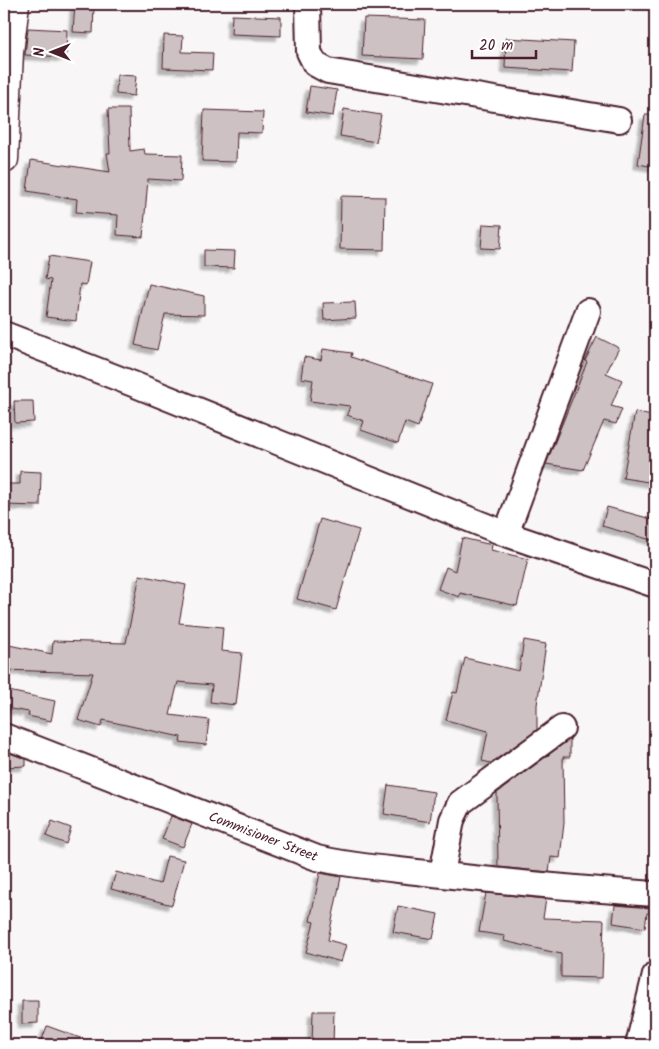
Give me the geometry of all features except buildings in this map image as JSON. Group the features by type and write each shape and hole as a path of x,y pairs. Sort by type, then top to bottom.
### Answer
{"main road":[{"path":"4,159 9,52 14,4"}],"street":[{"path":"308,4 309,52 315,64 328,72 619,120"},
{"path":"506,534 588,311"},
{"path":"4,334 506,534 655,585"},
{"path":"442,874 452,820 460,803 562,728"},
{"name":"Commisioner Street","path":"4,736 316,858 336,863 587,889 655,894"},
{"path":"638,1045 655,975"}]}
